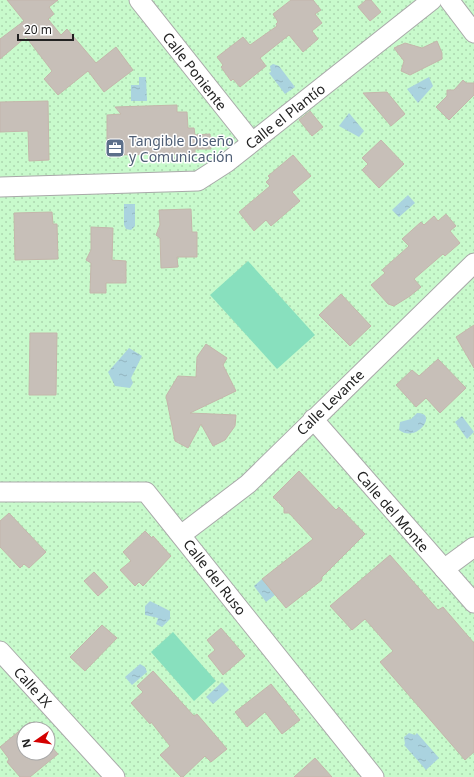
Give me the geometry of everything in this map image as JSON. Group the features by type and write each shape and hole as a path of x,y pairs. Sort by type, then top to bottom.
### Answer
{"street":[{"name":"Calle Poniente","path":"139,0 251,142"},
{"name":"Calle el Plantío","path":"0,187 198,181 226,163 432,0"},
{"path":"449,0 474,33"},
{"name":"Calle Levante","path":"181,535 248,484 474,263"},
{"name":"Calle del Monte","path":"313,420 474,603"},
{"name":"Calle del Ruso","path":"0,492 146,492 374,777"},
{"path":"444,569 474,547"},
{"name":"Calle IX","path":"0,651 114,777"}],"green space":[{"path":"0,0 474,0 474,777 0,777"},
{"path":"248,261 315,335 277,369 210,295"},
{"path":"173,632 216,681 194,701 151,652"}],"water":[{"path":"273,64 279,66 295,87 285,94 269,73 271,72 270,66"},
{"path":"139,77 146,77 147,101 131,101 131,85 139,85"},
{"path":"429,77 433,86 418,103 407,89"},
{"path":"349,113 364,131 359,137 339,126"},
{"path":"408,195 415,203 399,217 392,210"},
{"path":"124,204 135,204 135,226 131,230 126,229 124,225"},
{"path":"129,348 142,356 131,378 133,383 130,388 115,386 108,372"},
{"path":"417,413 423,414 426,417 426,422 418,431 406,433 399,430 400,422 411,419"},
{"path":"462,416 474,432 467,439 455,422"},
{"path":"262,579 275,595 266,602 254,586"},
{"path":"150,601 170,611 170,619 162,627 156,624 158,618 145,615 145,606"},
{"path":"140,664 145,667 147,672 132,685 125,677"},
{"path":"222,682 229,690 213,704 206,697"},
{"path":"409,733 415,735 417,733 439,758 426,770 404,745 404,737"}],"building":[{"path":"7,0 58,0 49,7 54,14 48,19 61,35 67,29 96,63 116,47 133,70 104,92 88,71 58,95 44,79 52,71 26,37 0,59 0,39 24,21"},
{"path":"291,0 313,0 321,10 315,14 322,23 312,31 318,39 303,52 289,35 260,58 266,66 240,87 233,79 231,81 221,67 223,65 217,57 243,37 250,45 277,26 276,24 278,22 273,14"},
{"path":"366,0 371,0 381,12 370,21 358,7"},
{"path":"437,41 442,53 442,59 410,75 401,71 404,61 394,48 405,43 422,48"},
{"path":"463,80 466,83 474,83 474,95 449,120 436,107 447,96 447,90 454,90"},
{"path":"387,92 405,114 391,126 363,93"},
{"path":"48,101 49,160 29,161 28,131 0,132 0,102"},
{"path":"177,105 177,112 187,112 188,128 194,128 195,135 210,134 211,149 195,149 195,154 107,155 107,115 121,114 115,107"},
{"path":"310,111 323,127 312,136 299,120"},
{"path":"381,140 404,164 379,188 362,170 368,164 362,158"},
{"path":"293,155 311,176 292,192 300,201 271,226 266,220 254,231 239,212 270,186 266,182 270,178 268,176"},
{"path":"191,209 192,232 197,232 197,257 177,257 178,267 161,268 160,238 156,235 160,225 159,210"},
{"path":"52,212 53,224 57,224 58,259 15,260 14,213"},
{"path":"446,214 456,226 450,231 460,243 445,256 443,254 414,279 421,287 394,306 388,304 371,285 385,273 382,270 409,246 402,239 421,222 424,225 434,216 438,221"},
{"path":"91,227 113,228 112,260 126,261 126,283 106,283 106,293 90,293 91,263 86,260 91,250"},
{"path":"341,294 371,326 350,346 319,315"},
{"path":"474,325 474,368 456,337"},
{"path":"30,333 57,333 56,395 29,395"},
{"path":"206,344 227,358 223,365 236,391 190,413 236,415 235,426 225,440 213,446 201,424 188,448 175,441 166,396 178,376 196,377 197,357"},
{"path":"438,359 466,388 440,413 426,398 416,407 396,385 412,370 419,376"},
{"path":"299,471 336,510 339,507 365,534 321,578 322,580 286,608 262,579 313,539 289,513 284,513 284,508 273,497"},
{"path":"9,513 46,552 29,568 24,564 20,568 0,547 0,521"},
{"path":"145,531 152,538 153,536 171,556 143,586 139,582 135,586 120,570 131,561 123,552"},
{"path":"390,555 438,610 443,607 474,643 474,752 465,760 380,662 393,651 365,619 352,630 330,606"},
{"path":"94,572 108,587 98,596 84,581"},
{"path":"102,625 117,638 85,671 70,657"},
{"path":"221,628 245,656 223,675 208,656 215,650 207,640"},
{"path":"153,671 194,716 197,714 227,749 211,762 205,756 183,777 181,777 160,755 170,746 151,722 150,724 131,703 143,692 137,686"},
{"path":"271,684 300,720 282,734 265,712 247,727 235,712"},
{"path":"16,734 16,761 49,761 30,777 20,777 7,762 9,759 0,747"},
{"path":"315,758 332,777 294,777"}],"place":[{"name":"Tangible Diseño y Comunicación","path":"115,148"}]}
